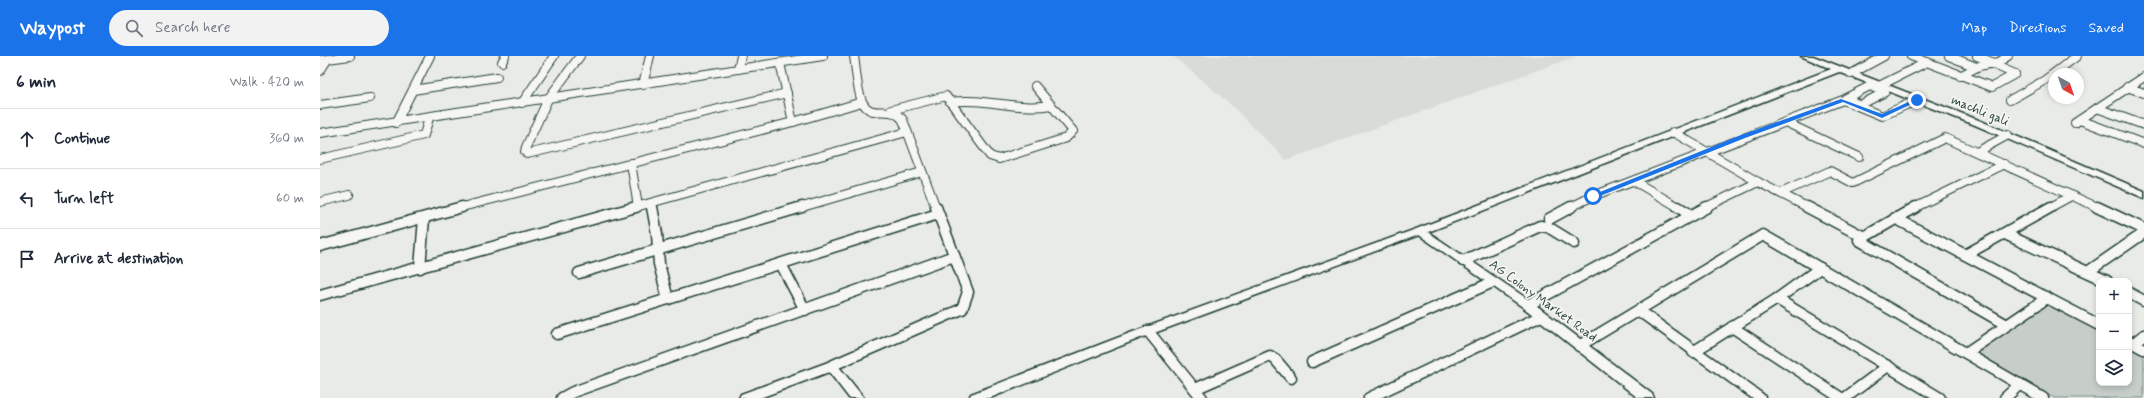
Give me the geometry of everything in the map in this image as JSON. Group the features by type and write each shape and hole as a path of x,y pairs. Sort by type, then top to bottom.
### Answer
{"street":[{"path":"320,71 323,60 350,56"},
{"path":"396,123 430,56"},
{"path":"522,103 554,56"},
{"path":"580,56 548,99 526,147 527,154 787,93"},
{"path":"643,85 650,56"},
{"path":"738,69 741,56"},
{"path":"320,133 429,118 823,56"},
{"path":"746,398 832,366 962,309 968,292 906,132 901,114 888,111 868,110 862,102 854,56"},
{"name":"machli gali","path":"1805,56 1851,74 1877,87 1917,100 2008,135 2144,195"},
{"path":"1851,74 1884,56"},
{"path":"1911,56 1960,76 1993,87 2015,74 1977,56"},
{"path":"1949,56 1976,67"},
{"path":"1960,76 1976,67 1994,63 2008,56"},
{"path":"2010,100 2045,80 2077,56"},
{"path":"1877,87 1927,62"},
{"path":"780,63 793,122"},
{"path":"976,398 1148,331 1420,231 1839,69"},
{"path":"2144,77 2078,121 2144,144"},
{"path":"413,90 497,78"},
{"path":"888,111 946,96 990,156 996,159 1069,136 1073,131 1035,86"},
{"path":"1549,220 1593,196 1706,152 1843,100 1860,105 1885,92 1877,87 1870,86 1846,98 1848,101"},
{"path":"2127,87 2144,93"},
{"path":"320,105 370,98"},
{"path":"950,102 964,100 1037,109 1051,105"},
{"path":"1848,101 1882,116 1917,100"},
{"path":"320,246 631,163 793,122 862,102"},
{"path":"2097,108 2144,125"},
{"path":"320,159 424,135 429,118"},
{"path":"1785,122 1859,156"},
{"path":"320,296 906,132"},
{"path":"1673,132 1758,182 1864,237"},
{"path":"1977,152 2008,135"},
{"path":"1781,193 1830,171 1852,183 1945,138 2144,229"},
{"path":"631,163 638,207"},
{"path":"2004,164 1895,218 1859,240 2007,325"},
{"path":"580,273 657,249 922,172"},
{"path":"1634,181 1691,215"},
{"path":"1528,305 1691,215 1758,182"},
{"path":"320,202 349,195"},
{"path":"1967,254 2071,196"},
{"path":"650,204 657,234 657,249 668,299"},
{"path":"557,334 938,214"},
{"path":"420,268 424,218"},
{"path":"1895,218 1967,254 2096,323"},
{"path":"1463,261 1540,226 1548,227 1574,243"},
{"name":"AG Colony Market Road","path":"1420,231 1528,305 1647,398"},
{"path":"2088,272 2144,233"},
{"path":"2005,234 2101,278"},
{"path":"1579,346 1763,235 2043,398"},
{"path":"562,398 573,392 954,256"},
{"path":"781,264 805,310"},
{"path":"1693,352 1777,299 1820,268"},
{"path":"1312,362 1493,282"},
{"path":"2132,295 2144,301"},
{"path":"1966,352 2047,298"},
{"path":"1777,299 1940,398"},
{"path":"1639,310 1693,352 1760,398"},
{"path":"1369,398 1541,316"},
{"path":"1732,327 1841,398"},
{"path":"1148,331 1202,398"},
{"path":"2132,341 2144,335"},
{"path":"2132,343 2144,349"},
{"path":"1195,388 1270,356 1275,359 1291,378"},
{"path":"832,366 857,398"},
{"path":"1845,398 1888,366"},
{"path":"2005,398 2020,384"}],"shaded area":[{"path":"1173,56 1577,56 1286,160 1231,105"},
{"path":"2049,301 2096,325 2096,386 2132,386 2132,345 2144,351 2144,398 2054,398 1977,353"}],"route":[{"path":"1593,196 1661,171 1743,137 1843,100 1880,116 1887,115 1917,100"}]}
